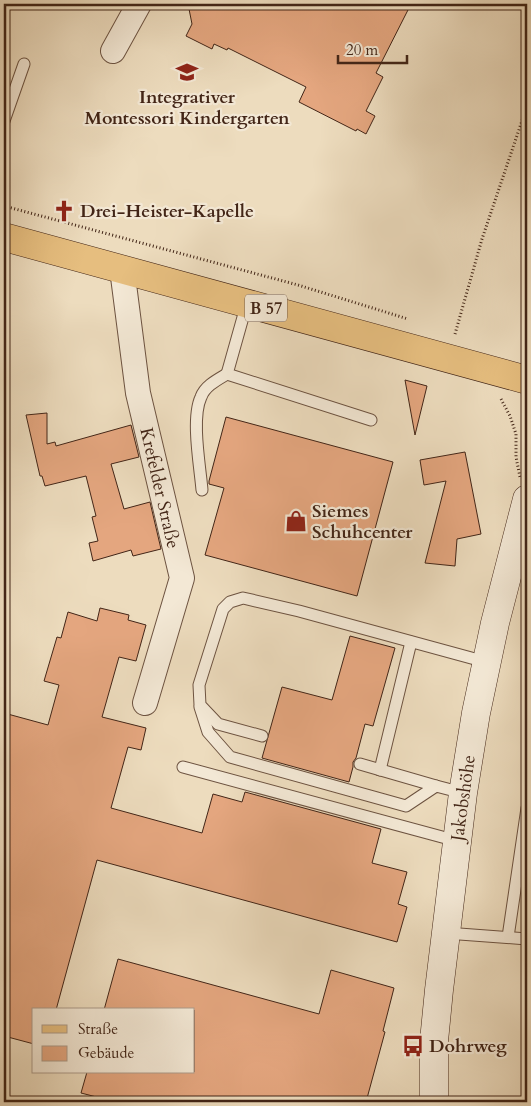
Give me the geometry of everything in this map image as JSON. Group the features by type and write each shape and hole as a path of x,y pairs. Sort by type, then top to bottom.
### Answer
{"main road":[{"name":"B 57","path":"4,237 247,303 452,346 527,380"}],"street":[{"path":"113,51 140,4"},
{"name":"Krefelder Straße","path":"122,269 138,393 182,578 145,703"},
{"name":"Jakobshöhe","path":"434,1102 434,1040 463,793 486,662 526,502"}],"lane":[{"path":"4,122 24,64"},
{"path":"202,490 196,414 201,396 212,383 227,374 247,303"},
{"path":"227,374 371,420"},
{"path":"436,786 406,806 230,757 208,732 200,705 199,685 223,609 230,602 243,598 486,662"},
{"path":"380,770 411,642"},
{"path":"200,705 218,724 262,736"},
{"path":"360,764 463,793"},
{"path":"183,767 457,841"},
{"path":"508,937 527,808"},
{"path":"446,933 527,939"}],"path":[{"path":"452,346 482,239 527,106"},
{"path":"4,206 298,285 409,319"},
{"path":"446,331 452,346"},
{"path":"452,346 464,336"},
{"path":"501,398 516,434 516,457 526,502"}],"building":[{"path":"188,4 411,4 376,73 383,77 366,111 375,116 366,134 357,129 356,131 299,102 306,87 228,48 227,50 214,44 212,49 186,36 192,24"},
{"path":"405,380 427,386 415,435"},
{"path":"47,413 47,444 55,442 56,446 131,425 139,457 111,464 124,509 150,502 161,549 133,556 131,550 93,561 89,543 98,541 92,517 96,516 86,476 45,486 42,476 40,476 26,415"},
{"name":"Siemes Schuhcenter","path":"226,417 393,462 357,596 205,555 224,488 209,484 209,481"},
{"path":"465,452 481,534 457,539 455,566 425,563 446,481 424,485 420,460"},
{"path":"100,608 129,615 128,620 146,625 136,661 119,657 102,717 146,728 141,750 128,747 111,808 202,833 213,794 242,802 245,792 381,829 372,863 407,872 398,904 407,907 397,942 97,860 57,1008 32,1008 32,1043 4,1036 4,713 48,725 59,685 44,681 57,637 61,638 68,612 97,621"},
{"path":"350,636 395,648 373,726 365,724 349,782 262,758 282,687 332,700"},
{"path":"118,959 319,1014 331,970 394,988 383,1031 385,1032 366,1102 116,1102 81,1093 86,1074 195,1074 195,1008 105,1008"}],"place":[{"name":"Integrativer Montessori Kindergarten","path":"187,72"},
{"name":"Drei-Heister-Kapelle","path":"64,211"},
{"name":"Siemes Schuhcenter","path":"296,521"},
{"name":"Dohrweg","path":"413,1046"}]}
